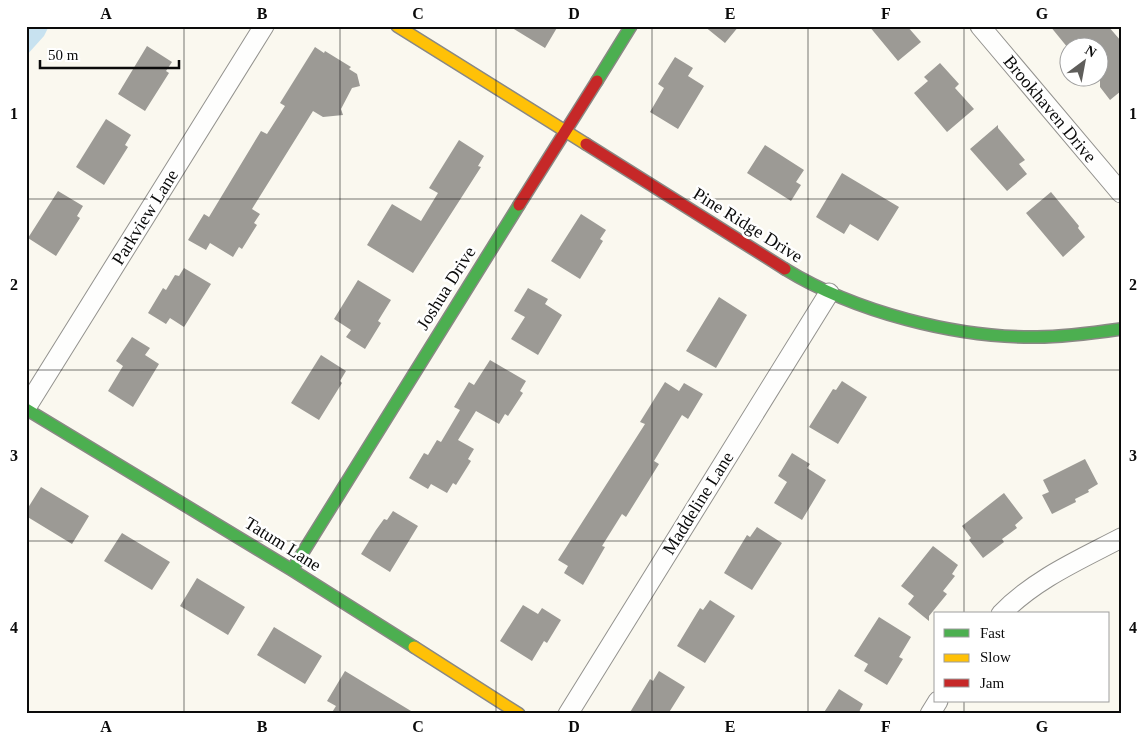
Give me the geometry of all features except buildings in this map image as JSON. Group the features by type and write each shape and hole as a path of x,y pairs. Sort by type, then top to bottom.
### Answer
{"street":[{"name":"Parkview Lane","path":"26,408 264,26"},
{"name":"Pine Ridge Drive","path":"397,26 795,275 829,293 884,313 940,328 982,336 1043,338 1121,329"},
{"name":"Joshua Drive","path":"292,570 631,26"},
{"name":"Brookhaven Drive","path":"980,26 1121,193"},
{"name":"Maddeline Lane","path":"568,714 829,293"},
{"name":"Tatum Lane","path":"26,408 292,570 519,714"},
{"path":"1004,612 1030,589 1054,573 1121,538"},
{"path":"930,714 937,702"}],"water":[{"path":"26,26 49,26 44,36 26,56"}],"traffic: fast":[{"path":"597,81 631,26"},
{"path":"292,570 519,205"},
{"path":"785,269 843,298 874,310 940,327 973,333 1037,337 1068,336 1121,329"},
{"path":"26,409 292,570 414,647"}],"traffic: slow":[{"path":"397,26 586,144"},
{"path":"414,647 519,714"}],"traffic: jam":[{"path":"519,205 597,81"},
{"path":"586,144 785,269"}]}
